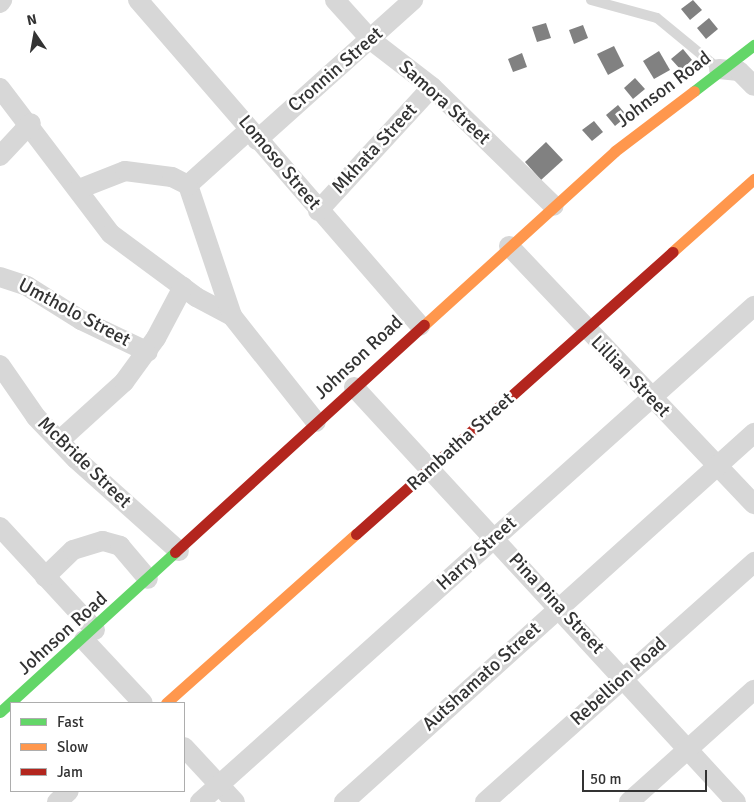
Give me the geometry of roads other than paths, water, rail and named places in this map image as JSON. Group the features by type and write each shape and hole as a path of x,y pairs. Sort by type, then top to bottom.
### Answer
{"street":[{"name":"Lomoso Street","path":"138,0 192,58 253,135 420,326"},
{"name":"Samora Street","path":"335,0 371,40 432,87 554,206"},
{"name":"Cronnin Street","path":"188,185 371,40 413,0"},
{"name":"Johnson Road","path":"12,702 89,635 420,326 554,206 719,69 754,45"},
{"path":"719,69 739,71 754,86"},
{"name":"Mkhata Street","path":"318,211 432,87"},
{"path":"0,88 31,123 111,234 182,287 232,316"},
{"path":"0,156 31,123"},
{"path":"79,189 125,171 172,177 188,185 232,316 316,422"},
{"name":"Rambatha Street","path":"167,702 428,472 754,179"},
{"name":"Lillian Street","path":"509,246 650,399 754,504"},
{"name":"Umtholo Street","path":"0,277 27,286 81,320 148,352"},
{"path":"59,441 105,402 148,352 182,287"},
{"name":"Harry Street","path":"200,802 754,306"},
{"name":"McBride Street","path":"2,372 59,441 178,551"},
{"name":"Pina Pina Street","path":"354,387 428,472 559,607 736,802"},
{"name":"Autshamato Street","path":"344,802 754,432"},
{"path":"0,527 45,577 143,702"},
{"path":"45,577 73,550 104,540 120,546 148,579"},
{"name":"Rebellion Road","path":"485,802 754,562"},
{"path":"630,802 754,690"},
{"name":"Johnson Road","path":"0,712 10,703"},
{"path":"185,748 235,802"},
{"path":"57,802 69,792"}],"lane":[{"path":"591,0 657,18 719,69"}]}
